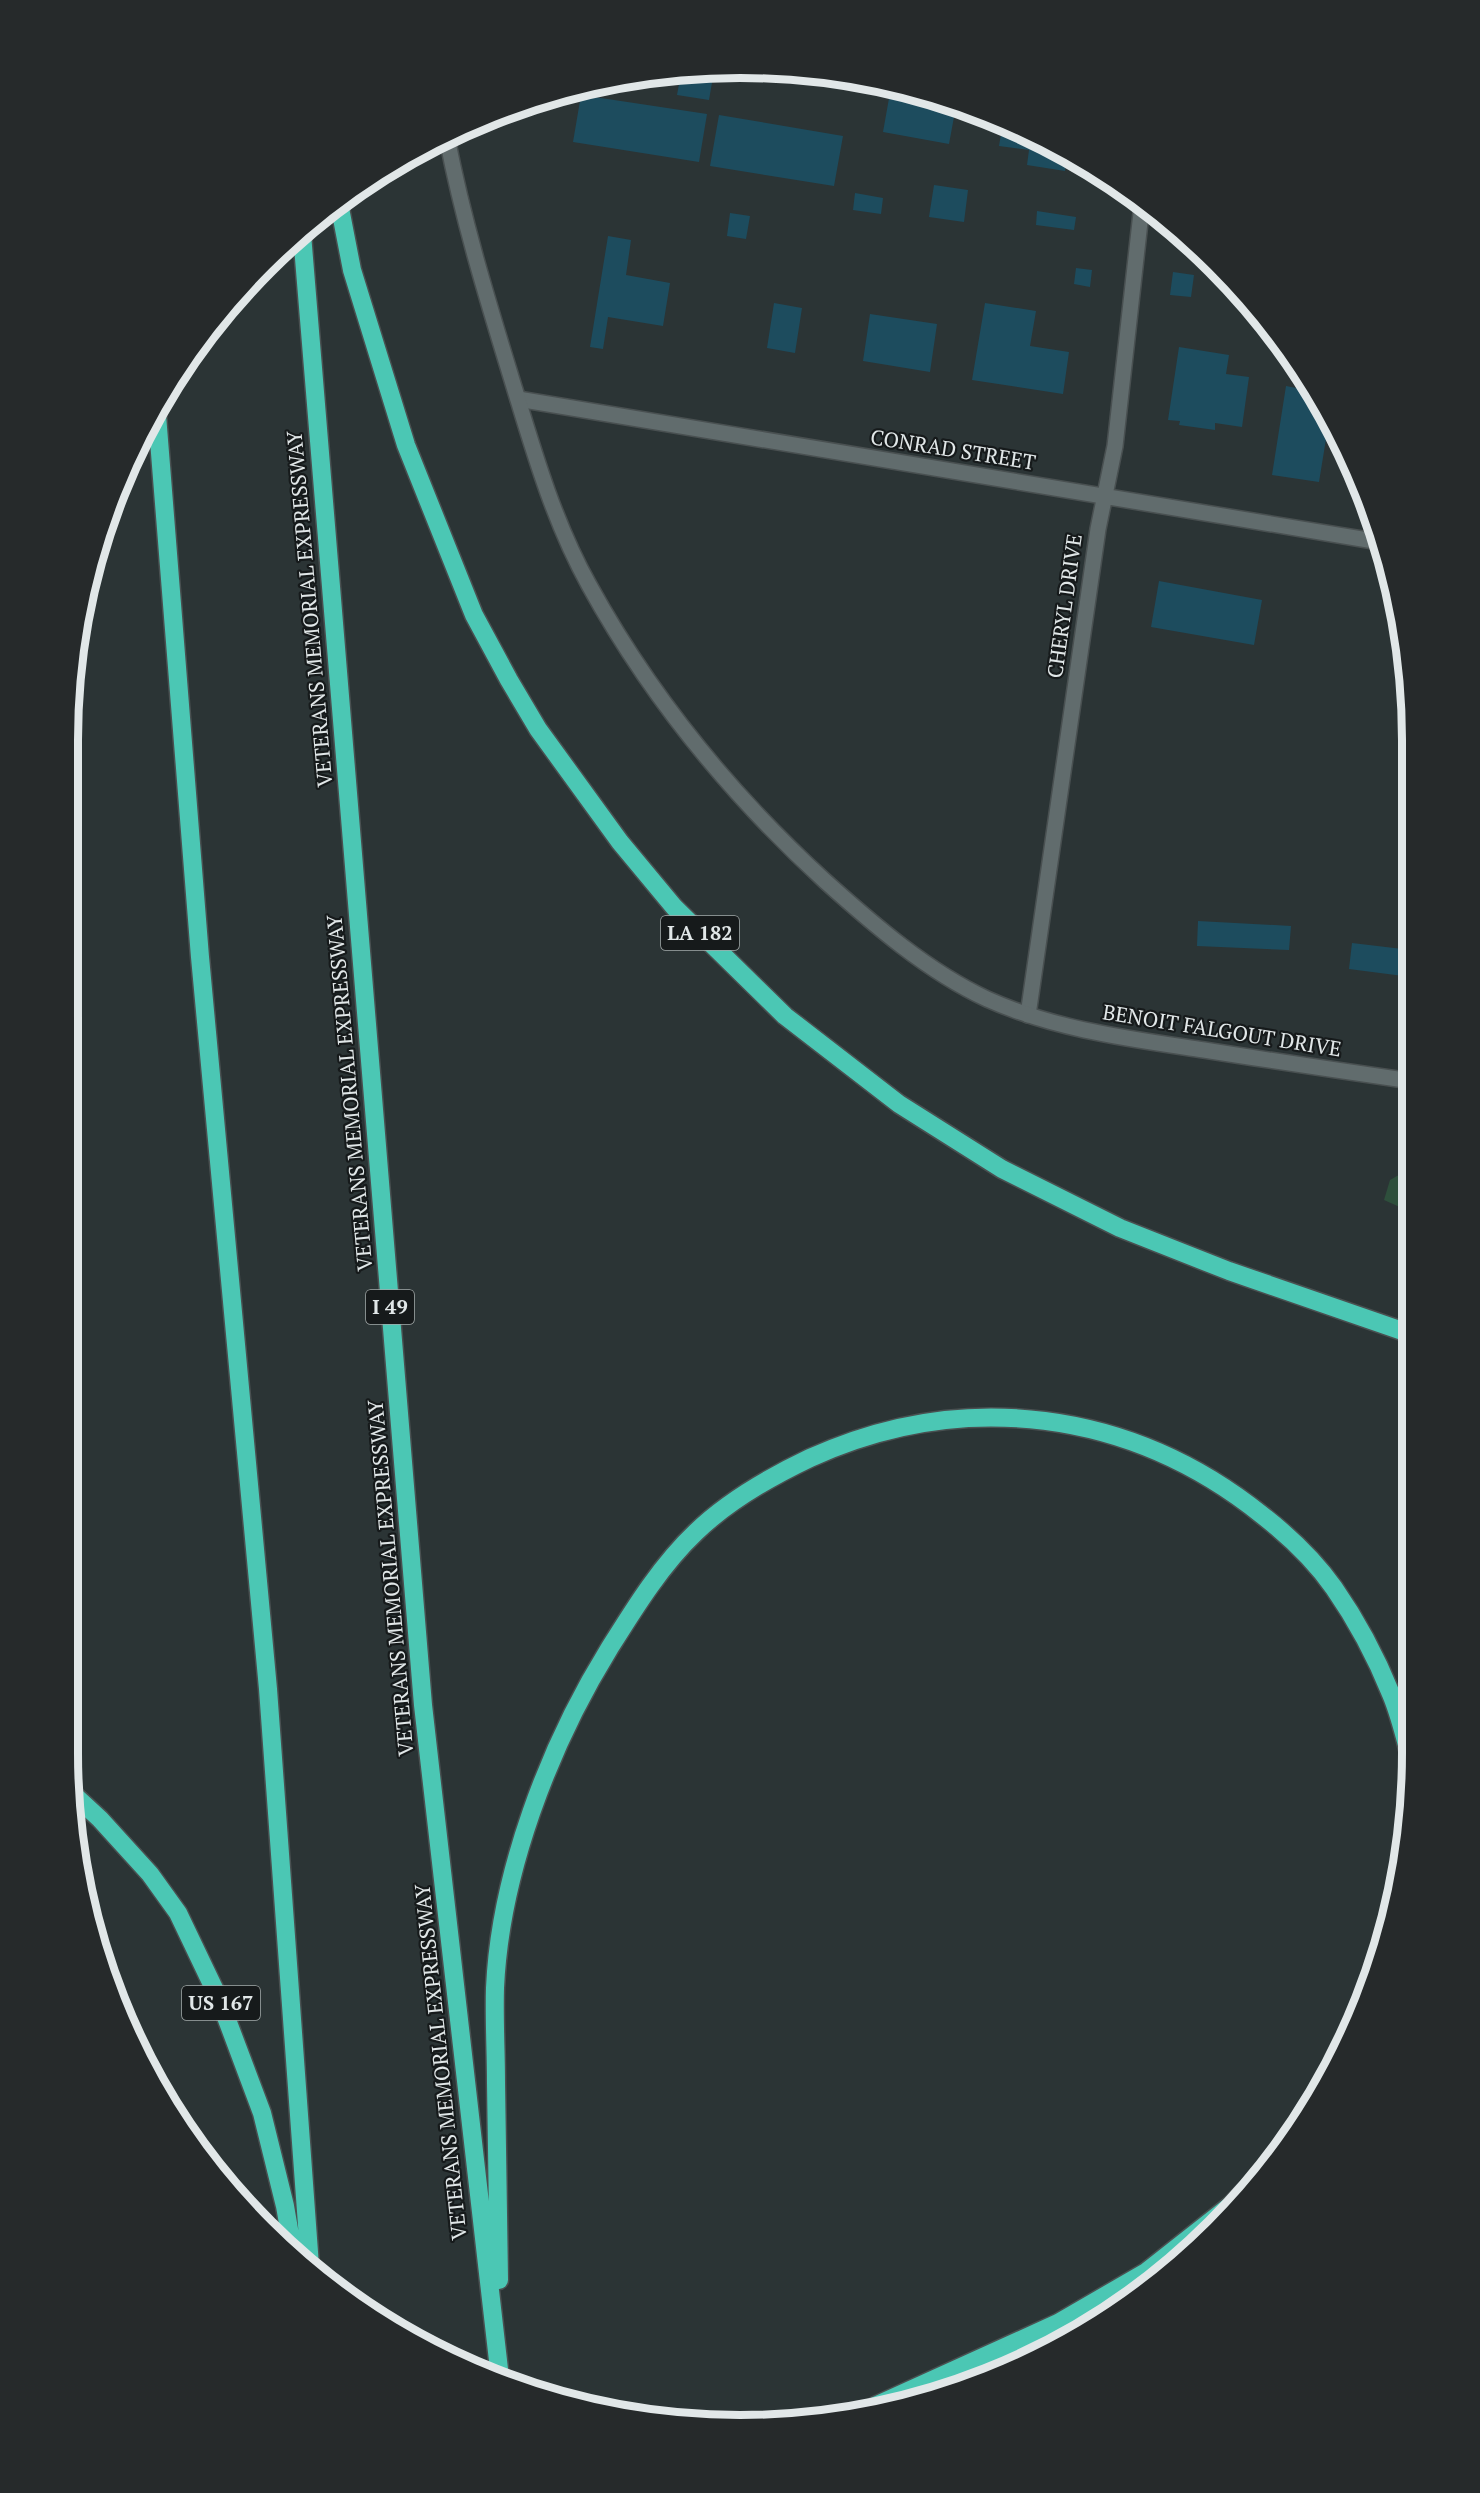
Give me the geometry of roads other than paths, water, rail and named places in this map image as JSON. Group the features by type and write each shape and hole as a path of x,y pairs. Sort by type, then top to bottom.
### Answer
{"highway":[{"name":"LA 182","path":"341,212 352,270 406,445 474,615 538,729 620,842 674,907 785,1016 899,1104 1002,1169 1120,1228 1229,1271 1402,1331"},
{"name":"VETERANS MEMORIAL EXPRESSWAY","path":"303,243 423,1705 499,2370"},
{"path":"158,426 199,945 267,1689 309,2255"},
{"path":"500,2370 495,1986 508,1892 520,1845 551,1762 574,1712 608,1651 663,1568 696,1531 736,1500 778,1473 835,1447 874,1433 953,1418 1018,1418 1058,1422 1101,1431 1175,1458 1231,1490 1278,1528 1315,1564 1334,1588 1365,1637 1393,1697 1402,1728"},
{"name":"US 167","path":"79,1800 150,1874 178,1913 216,1991 262,2113 291,2238"},
{"path":"900,2395 1058,2323 1146,2272 1194,2234"}],"street":[{"name":"BENOIT FALGOUT DRIVE","path":"449,145 472,249 518,399 551,501 587,582 636,664 693,742 745,802 794,852 851,904 905,948 985,998 1028,1015 1076,1028 1163,1044 1402,1080"},
{"name":"CHERYL DRIVE","path":"1028,1015 1098,530 1115,446 1141,214"},
{"name":"CONRAD STREET","path":"518,399 1371,541"}]}
